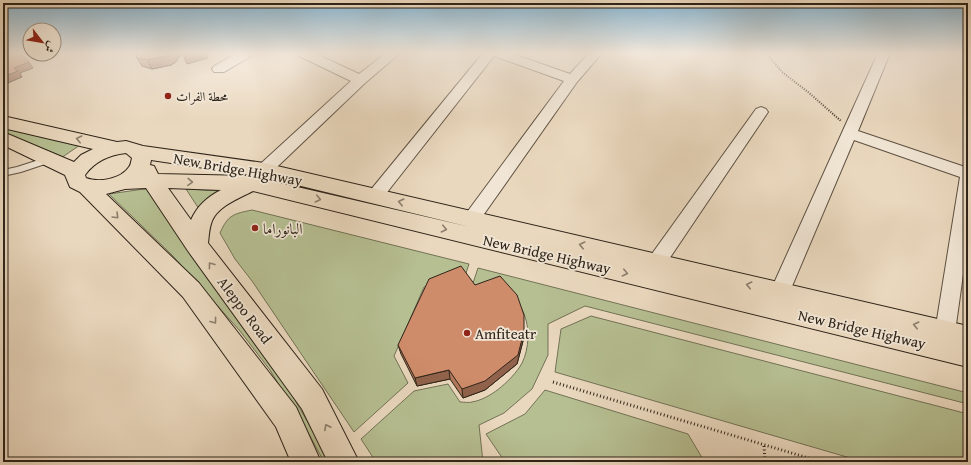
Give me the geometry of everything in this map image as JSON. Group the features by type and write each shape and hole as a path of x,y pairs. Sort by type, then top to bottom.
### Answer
{"main road":[{"path":"3,122 117,148 134,149 144,165"},
{"path":"3,138 48,160 83,180"},
{"path":"83,180 81,166 88,159 102,152 117,148"},
{"name":"New Bridge Highway","path":"144,165 257,177 968,354"},
{"name":"New Bridge Highway","path":"83,180 105,188 123,182 144,165 257,177 375,196 968,337"},
{"name":"Aleppo Road","path":"144,165 196,245 312,399 344,462"},
{"path":"196,245 203,218 212,206 257,177"},
{"name":"Aleppo Road","path":"83,180 191,290 286,418 306,462"}],"street":[{"path":"349,75 360,80"},
{"path":"257,177 367,75"},
{"path":"375,196 473,75"},
{"path":"560,75 572,79"},
{"path":"471,219 576,75"},
{"path":"780,292 875,75"},
{"path":"656,263 761,112"},
{"path":"850,133 968,175 945,332"}],"lane":[{"path":"3,173 18,170 48,160"}],"path":[{"path":"786,75 840,120 850,133"},
{"path":"553,382 822,462"},
{"path":"764,446 765,462"}],"green space":[{"path":"3,126 80,145 61,158 3,132"},
{"path":"151,188 282,378 331,462 324,462 270,370 240,331 173,256 109,194"},
{"path":"186,189 223,191 199,209"},
{"path":"252,210 469,264 466,273 424,287 394,356 408,383 354,432 252,281 235,259 220,233 226,222 232,216"},
{"path":"478,268 968,393 968,404 585,306 548,324 548,355 532,389 504,413 479,425 483,462 376,462 361,439 414,391 448,384 460,402 479,400 492,394 504,384 522,363 528,338 527,326 523,311 515,298 477,289 473,283"},
{"path":"591,316 968,414 968,462 864,462 555,372 561,329"},
{"path":"545,390 688,434 704,461 505,462 486,434 525,414"}],"building":[{"name":"Amfiteatr","path":"461,266 475,285 500,276 517,295 524,315 524,331 518,355 485,381 462,389 449,370 415,378 398,345 429,279"}],"place":[{"name":"محطة الفرات","path":"168,96"},
{"name":"البانوراما","path":"255,228"},
{"name":"Amfiteatr","path":"467,333"}]}
